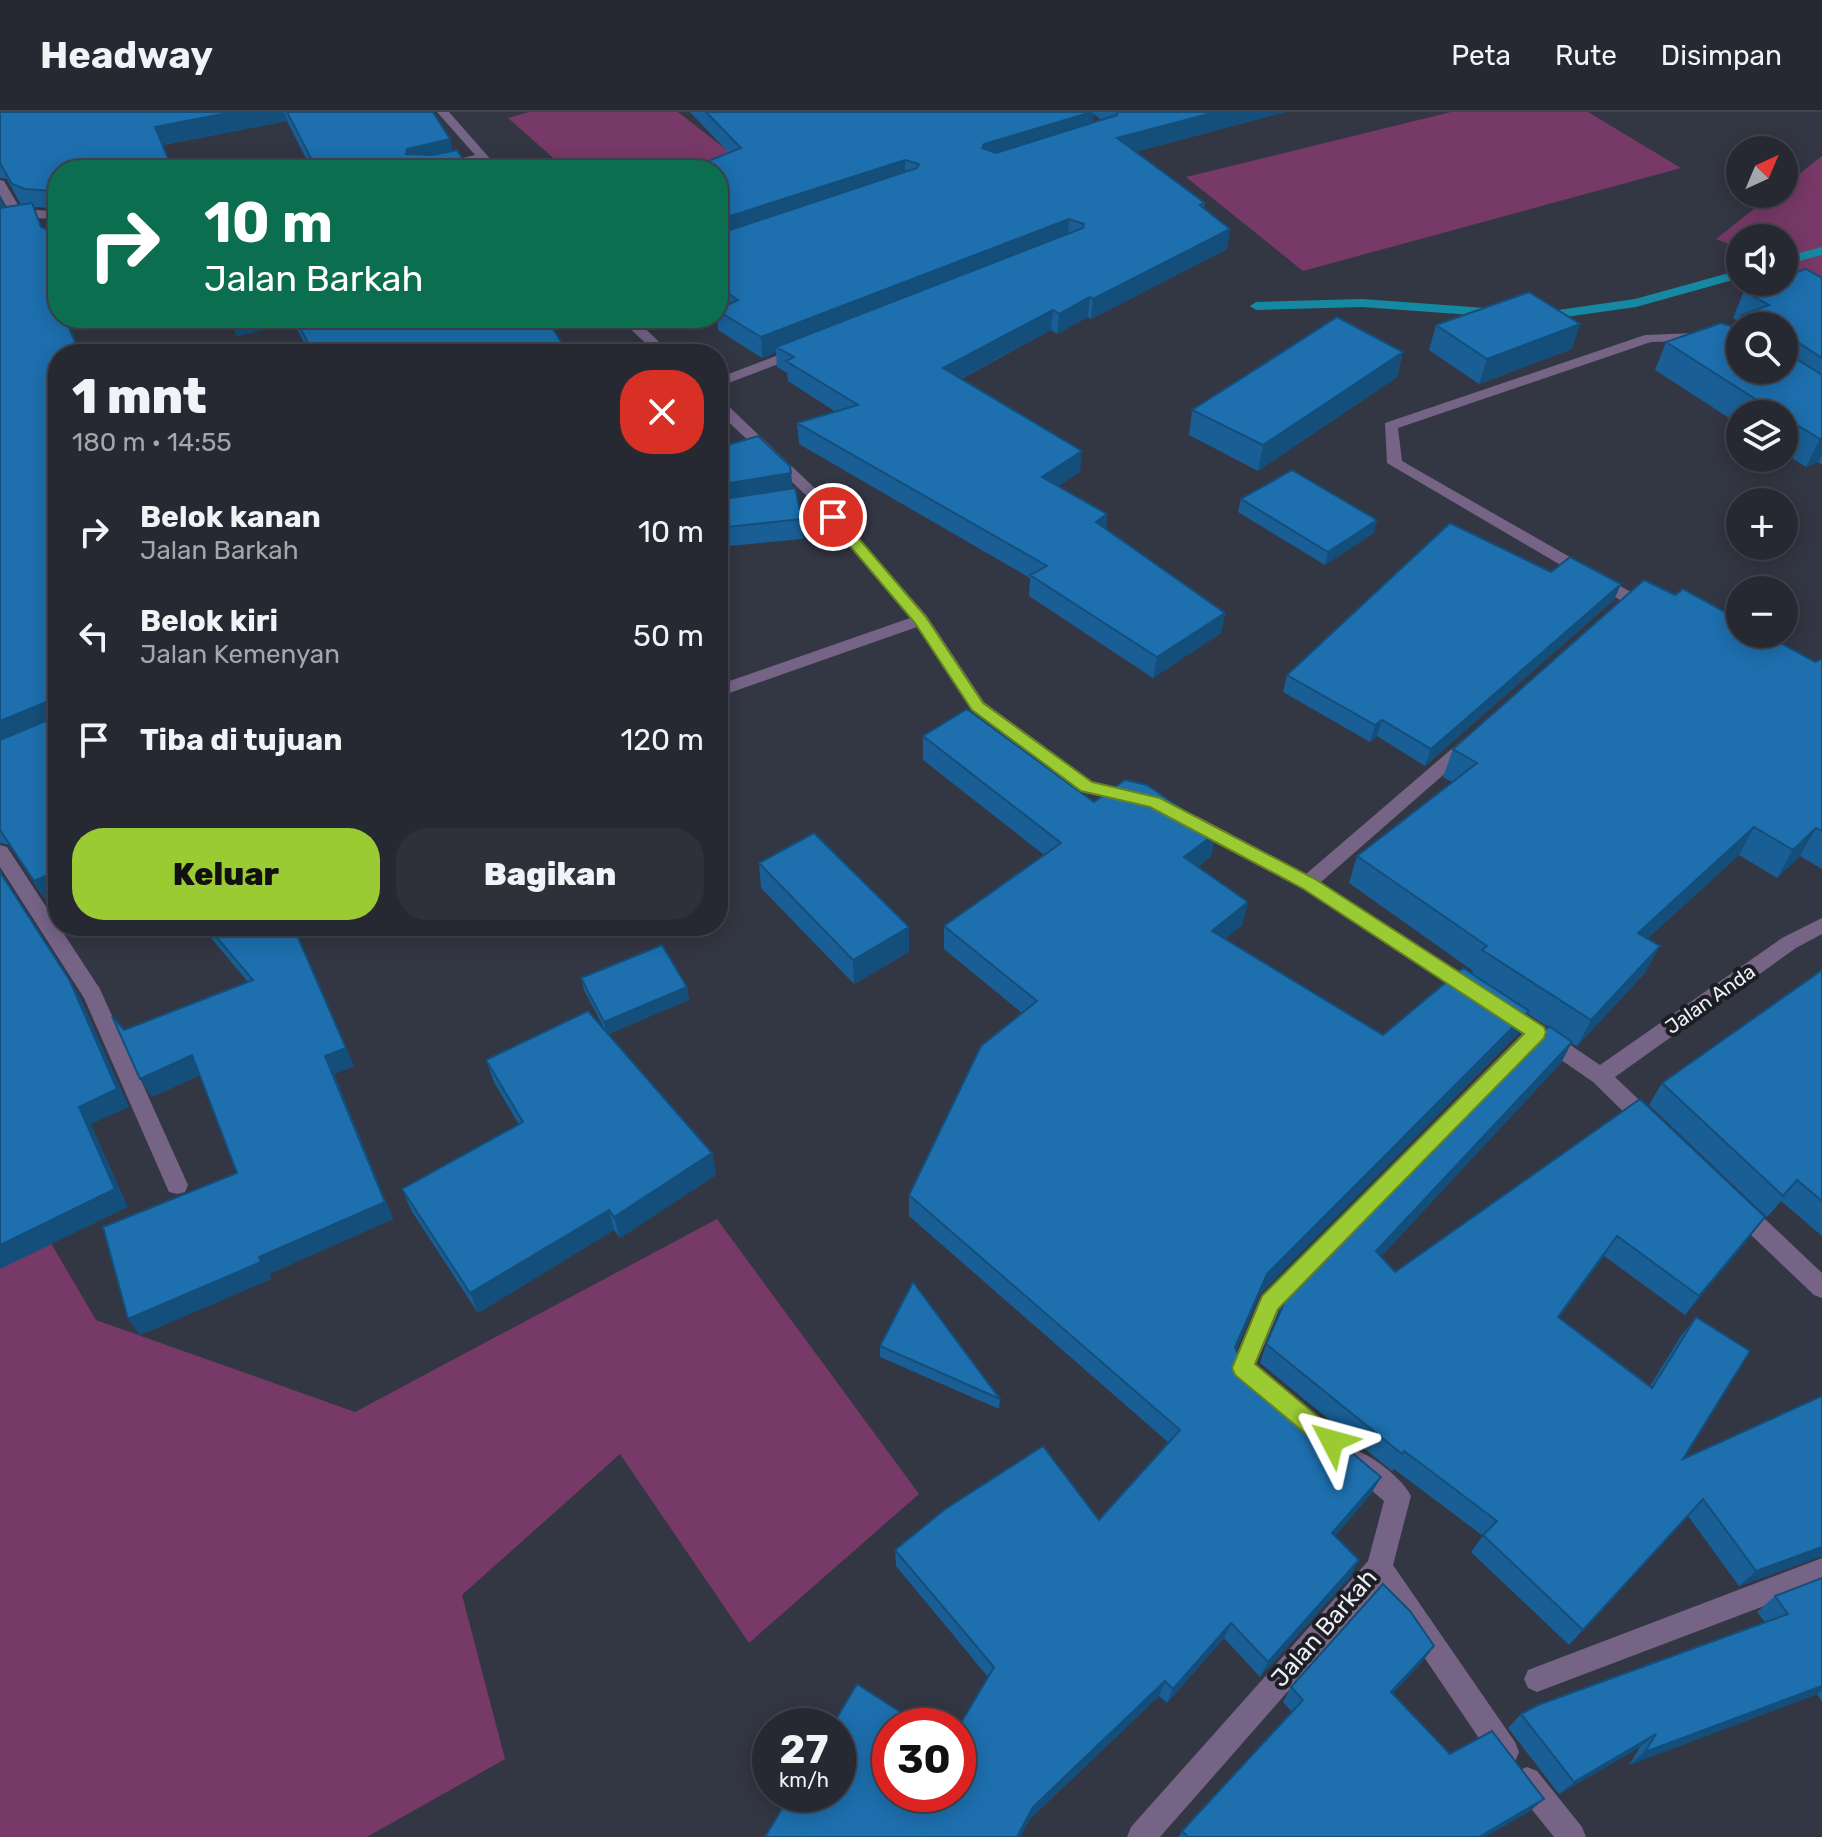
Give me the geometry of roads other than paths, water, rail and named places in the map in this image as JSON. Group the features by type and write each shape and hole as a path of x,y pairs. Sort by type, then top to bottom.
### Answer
{"street":[{"path":"443,112 486,160"},
{"path":"468,160 483,157"},
{"path":"0,184 13,208 48,216"},
{"path":"10,220 31,214"},
{"path":"637,328 654,344"},
{"path":"1595,632 1630,599 1395,463 1390,426 1650,338 1696,337 1726,349"},
{"path":"728,379 815,345"},
{"path":"728,414 921,620 978,706 1087,787 1161,806 1308,883 1600,1076 1666,1139"},
{"path":"728,688 921,620"},
{"path":"1308,883 1476,737"},
{"path":"0,852 48,926"},
{"name":"Jalan Anda","path":"1600,1076 1789,943 1822,925"},
{"path":"55,936 93,995 177,1185"},
{"path":"1279,1398 1243,1368 1270,1303 1537,1032"},
{"path":"1722,1192 1822,1288"},
{"name":"Jalan Barkah","path":"1141,1837 1379,1568 1398,1496 1338,1447"},
{"path":"1379,1568 1505,1753 1572,1837"},
{"path":"1537,1679 1822,1571"}],"waterway":[{"path":"1798,257 1822,251"},
{"path":"1544,316 1636,303 1726,278"},
{"path":"1256,306 1362,303 1499,313"}]}
